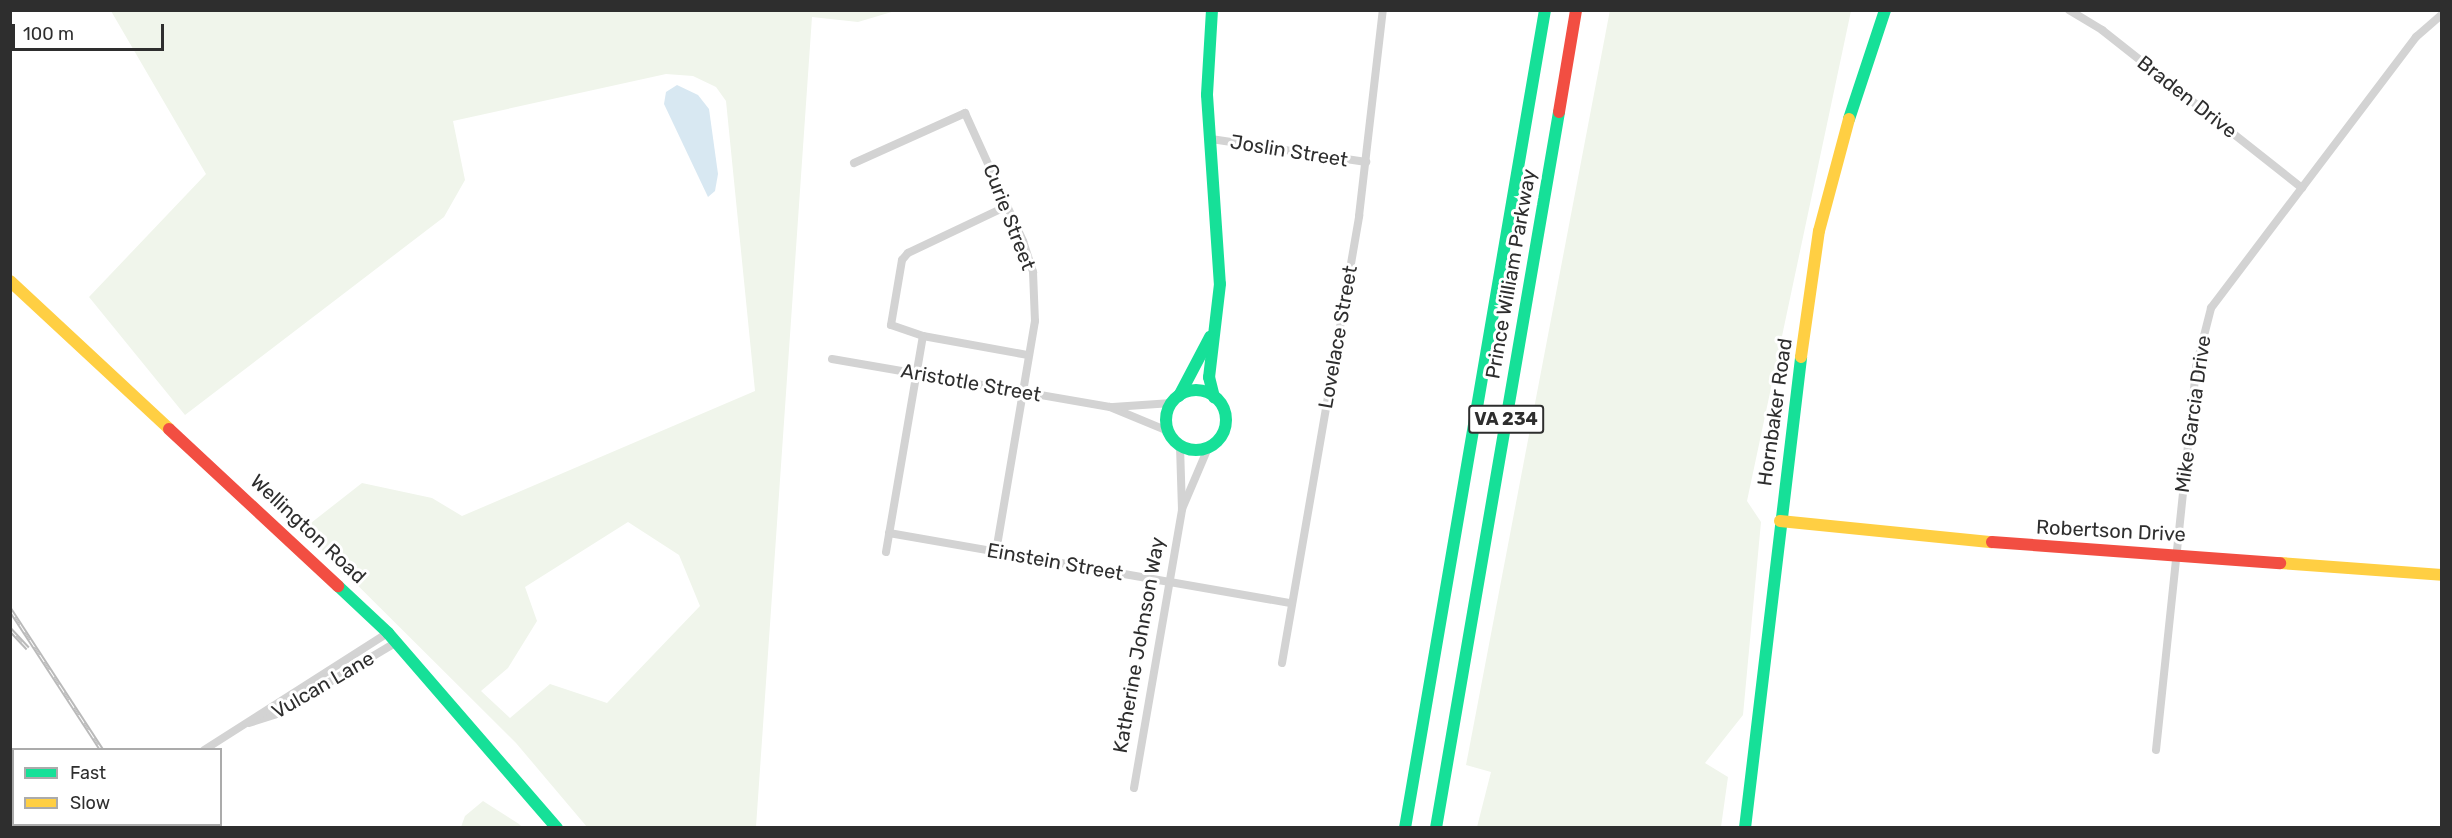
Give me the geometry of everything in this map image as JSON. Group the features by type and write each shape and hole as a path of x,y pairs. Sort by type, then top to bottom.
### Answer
{"main road":[{"path":"1212,10 1213,32 1207,95 1220,285 1209,377 1214,396 1222,406 1226,425 1208,448 1180,446 1168,431 1175,399 1215,325"},
{"path":"1213,32 1221,10"},
{"name":"Prince William Parkway","path":"1406,828 1545,10"},
{"name":"Prince William Parkway","path":"1436,828 1576,10"},
{"name":"Hornbaker Road","path":"1744,828 1780,521 1827,188 1885,10"},
{"name":"Wellington Road","path":"10,281 393,638 557,828"},
{"path":"1175,399 1198,390 1214,396"},
{"name":"Robertson Drive","path":"1780,521 1903,536 2442,575"}],"street":[{"name":"Lovelace Street","path":"1282,663 1366,162 1383,10"},
{"name":"Braden Drive","path":"2069,10 2102,30 2302,188"},
{"name":"Mike Garcia Drive","path":"2156,750 2174,554 2202,333 2228,283 2416,37 2442,14"},
{"name":"Curie Street","path":"854,163 965,113 1007,206 1033,272 1035,321 996,551"},
{"name":"Joslin Street","path":"1211,139 1366,162"},
{"path":"1007,206 927,242 902,260 891,325 923,336 1028,355"},
{"path":"886,552 923,336"},
{"name":"Aristotle Street","path":"832,359 1110,407 1168,431"},
{"name":"Aristotle Street","path":"1110,407 1175,399"},
{"name":"Katherine Johnson Way","path":"1134,788 1182,509 1180,446"},
{"name":"Katherine Johnson Way","path":"1182,509 1208,448"},
{"name":"Einstein Street","path":"889,533 1292,603"},
{"name":"Vulcan Lane","path":"246,724 276,714 393,638"},
{"name":"Vulcan Lane","path":"207,748 246,724 270,704 393,638"}],"shaded area":[{"path":"1610,10 1851,11 1747,501 1761,522 1743,715 1705,763 1728,777 1721,827 1477,827 1491,772 1466,765"},
{"path":"111,11 895,11 858,22 812,17 756,827 587,827 516,743 302,530 362,483 432,498 462,516 755,391 726,101 716,87 693,76 666,74 453,121 465,180 444,217 185,415 89,297 206,174","holes":["628,522 679,555 700,606 607,703 550,684 510,718 481,691 508,668 537,621 525,587"]},
{"path":"677,85 698,95 709,109 718,174 715,191 708,197 664,104 666,92"},
{"path":"483,801 522,827 461,827 465,816"}],"railway":[{"path":"10,609 101,748"},
{"path":"10,629 28,648"}],"traffic: fast":[{"path":"1212,10 1207,95 1220,284 1209,377 1214,397"},
{"path":"1405,828 1545,10"},
{"path":"1849,119 1885,10"},
{"path":"1436,828 1559,112"},
{"path":"1179,396 1210,337"},
{"path":"1745,828 1801,357"},
{"path":"1196,390 1213,395 1221,403 1226,420 1221,437 1213,445 1196,450 1179,445 1171,437 1166,420 1171,403 1179,395 1196,390"},
{"path":"338,586 388,633 557,828"}],"traffic: slow":[{"path":"1801,357 1819,231 1849,119"},
{"path":"10,281 169,429"},
{"path":"1780,521 1992,542"},
{"path":"2280,563 2442,575"}],"traffic: jam":[{"path":"1559,112 1576,10"},
{"path":"169,429 338,586"},
{"path":"1992,542 2280,563"}]}
